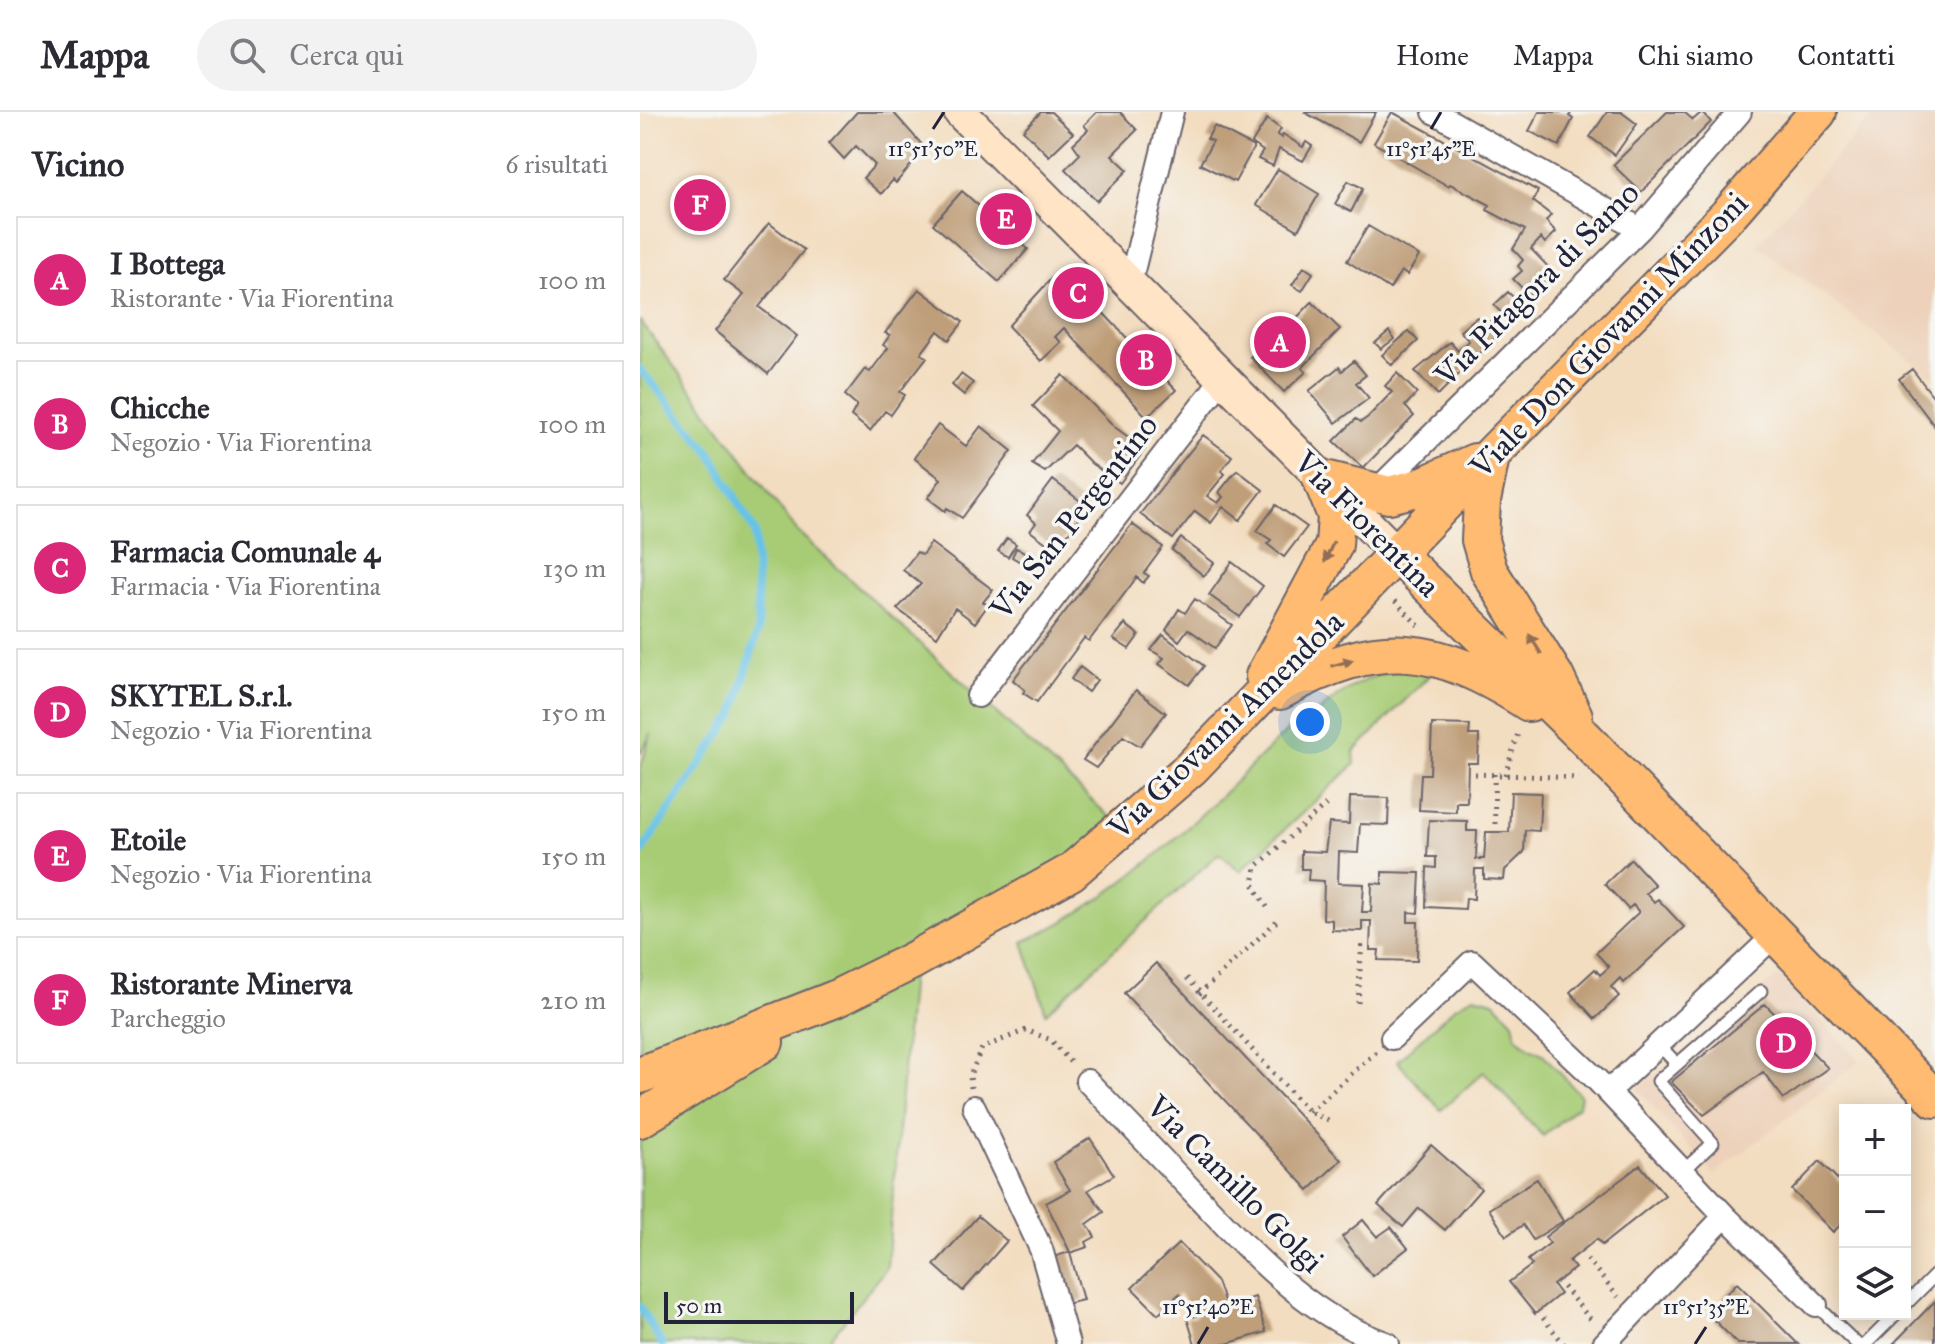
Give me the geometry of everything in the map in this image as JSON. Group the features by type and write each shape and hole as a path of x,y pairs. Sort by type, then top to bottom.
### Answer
{"main road":[{"name":"Via Fiorentina","path":"960,112 1321,478 1584,737 1935,1099"},
{"name":"Viale Don Giovanni Minzoni","path":"1398,555 1491,455 1729,214 1818,112"},
{"path":"1321,478 1378,487 1389,495 1417,488 1491,455"},
{"path":"1491,455 1482,501 1480,540 1489,571 1555,676 1584,737"},
{"path":"1247,709 1334,545 1336,516 1321,478"},
{"name":"Via Giovanni Amendola","path":"646,1072 835,999 912,961 1071,872 1191,768 1398,555"},
{"path":"1247,709 1316,671 1381,652 1423,654 1460,664 1503,686 1584,737"},
{"name":"Via Giovanni Amendola","path":"654,1111 835,999"}],"street":[{"path":"1130,283 1172,112"},
{"path":"1434,112 1640,229"},
{"name":"Via Pitagora di Samo","path":"1378,487 1640,229 1740,112"},
{"name":"Via San Pergentino","path":"978,696 1129,495 1223,378"},
{"path":"1608,1092 1776,934"},
{"path":"1392,1038 1472,962 1608,1092 1725,1216 1816,1305"},
{"name":"Via Camillo Golgi","path":"1087,1081 1272,1274 1318,1308 1367,1337 1388,1344"},
{"path":"974,1107 1041,1249 1068,1344"},
{"path":"1604,1344 1725,1216"}],"lane":[{"path":"1683,1171 1713,1143 1658,1081 1761,991"},
{"path":"1658,1044 1677,1064"},
{"path":"1911,1299 1935,1275"},
{"path":"1816,1305 1857,1344"},
{"path":"1866,1344 1890,1320"}],"path":[{"path":"1395,601 1424,631"},
{"path":"1505,775 1516,734 1525,724"},
{"path":"1475,774 1579,778"},
{"path":"1494,774 1495,825"},
{"path":"1267,907 1253,884 1256,867 1329,802"},
{"path":"1199,994 1278,920"},
{"path":"1358,1003 1362,940"},
{"path":"1187,978 1309,1112 1330,1121"},
{"path":"974,1107 970,1075 982,1048 1026,1030 1051,1040 1087,1081"},
{"path":"1309,1112 1392,1038"},
{"path":"1587,1259 1619,1298"},
{"path":"1563,1287 1594,1323"},
{"path":"1543,1318 1564,1344"}],"shaded area":[{"path":"1876,112 1935,112 1935,378 1757,245"},
{"path":"1779,975 1860,1061 1714,1175 1637,1089"}],"green space":[{"path":"640,321 797,531 1122,828 912,961 887,1267 826,1344 640,1344 640,769 651,734 640,754"},
{"path":"1395,669 1435,670 1354,752 1355,764 1240,871 1219,853 1046,1013 1023,942 1099,899 1134,873 1200,816 1294,724 1300,728 1344,692"},
{"path":"1474,996 1494,1001 1513,1021 1516,1036 1543,1054 1581,1096 1579,1105 1543,1136 1484,1072 1441,1110 1397,1061 1455,1007"}],"building":[{"path":"857,112 893,112 925,148 896,183 893,180 881,194 863,178 875,165 856,146 844,159 829,143"},
{"path":"1041,112 1051,112 1073,133 1049,156 1023,130"},
{"path":"1097,112 1120,112 1137,130 1112,155 1128,170 1097,201 1065,169 1080,154 1073,144 1088,130 1084,125"},
{"path":"1304,112 1376,112 1359,142"},
{"path":"1392,112 1538,191 1533,201 1551,215 1546,221 1556,232 1545,243 1541,238 1531,249 1557,276 1533,299 1513,279 1522,271 1518,266 1523,260 1513,249 1525,230 1487,210 1490,205 1450,184 1448,186 1374,143"},
{"path":"1539,112 1572,112 1569,116 1573,119 1559,146 1529,131"},
{"path":"1607,112 1621,112 1637,124 1615,155 1590,137"},
{"path":"1667,112 1684,112 1693,120 1702,112 1711,122 1641,192 1613,165"},
{"path":"1267,119 1281,129 1277,135 1282,138 1283,134 1303,147 1306,142 1312,146 1303,161 1279,149 1273,166 1258,159 1263,151 1252,143"},
{"path":"1214,126 1254,147 1235,182 1200,164 1213,141 1207,139"},
{"path":"1278,169 1319,194 1298,230 1256,205"},
{"path":"1348,181 1363,188 1351,212 1335,204"},
{"path":"962,191 1028,249 999,282 933,224"},
{"path":"769,223 804,250 759,307 797,336 768,374 715,331 744,295 724,280"},
{"path":"1368,226 1419,256 1407,275 1401,271 1390,289 1347,261"},
{"path":"1304,267 1313,273 1302,291 1292,285"},
{"path":"1061,268 1176,390 1147,417 1064,328 1055,337 1061,342 1041,361 1008,326"},
{"path":"919,289 963,322 949,340 938,331 921,354 927,357 900,392 905,395 891,415 885,411 870,431 851,416 857,405 845,395 865,369 870,372 888,348 883,345 890,335 885,333"},
{"path":"1508,292 1519,303 1505,317 1494,305"},
{"path":"1312,302 1340,329 1302,368 1306,372 1284,392 1250,357 1266,342 1261,339 1279,319 1288,327"},
{"path":"1477,317 1486,325 1492,319 1504,329 1438,395 1415,371 1450,342 1458,351 1469,341 1460,331"},
{"path":"1389,331 1394,339 1381,349 1375,343"},
{"path":"1409,331 1418,341 1392,365 1382,355"},
{"path":"1354,361 1366,375 1356,383 1369,398 1336,423 1309,391 1339,367 1342,371"},
{"path":"1912,369 1935,399 1935,427 1899,379"},
{"path":"1397,373 1417,393 1405,406 1414,416 1363,468 1334,441 1356,419 1361,422 1368,417 1392,392 1385,386"},
{"path":"961,374 973,383 964,395 952,385"},
{"path":"1063,375 1116,428 1145,449 1120,483 1092,464 1073,445 1045,472 1032,464 1058,431 1033,406"},
{"path":"938,425 966,446 981,426 1012,451 962,518 947,508 945,511 928,498 941,479 914,458"},
{"path":"1203,435 1232,456 1221,471 1225,474 1207,496 1218,503 1223,497 1219,492 1237,470 1263,490 1240,520 1223,507 1211,523 1195,511 1173,539 1140,514"},
{"path":"1053,480 1088,507 1056,550 1030,531 1036,523 1027,515"},
{"path":"1276,505 1307,527 1284,557 1267,544 1271,540 1257,531"},
{"path":"1132,524 1163,547 1144,573 1149,576 1143,583 1137,577 1089,641 1084,638 1037,702 1023,693 1025,690 1013,680"},
{"path":"1007,538 1016,544 1008,557 998,551"},
{"path":"1181,538 1214,563 1204,576 1172,550"},
{"path":"931,543 993,590 983,602 988,605 975,623 955,608 937,637 897,609 921,584 903,570 917,552 922,555"},
{"path":"1016,548 1037,557 1031,568 1012,557"},
{"path":"1232,562 1263,586 1240,617 1209,595"},
{"path":"1195,599 1232,625 1215,648 1188,629 1179,641 1166,630 1179,609 1185,613"},
{"path":"1125,624 1139,635 1129,649 1113,639"},
{"path":"1163,635 1204,666 1189,685 1159,664 1164,658 1151,650"},
{"path":"1080,667 1097,680 1088,692 1071,679"},
{"path":"1136,690 1166,713 1140,746 1123,736 1096,768 1083,760"},
{"path":"1432,724 1470,725 1469,735 1479,735 1478,763 1468,763 1467,802 1456,802 1456,812 1419,810 1421,774 1430,774"},
{"path":"1511,792 1541,793 1539,831 1525,830 1524,852 1505,870 1504,880 1484,879 1484,869 1475,869 1474,899 1466,898 1465,909 1426,907 1427,867 1436,868 1436,857 1427,857 1429,820 1467,821 1467,831 1477,831 1476,859 1484,859 1486,832 1509,832"},
{"path":"1350,797 1389,798 1388,825 1360,824 1358,853 1339,852 1338,883 1364,884 1362,912 1371,912 1372,883 1382,884 1382,872 1420,873 1418,913 1408,912 1408,922 1418,922 1417,961 1378,960 1379,950 1370,950 1371,921 1362,921 1362,931 1332,930 1332,920 1323,919 1324,881 1308,880 1309,869 1301,869 1301,851 1325,852 1329,823 1349,824"},
{"path":"1631,859 1655,885 1646,893 1654,902 1658,899 1684,927 1624,983 1620,978 1611,987 1619,996 1595,1019 1570,992 1595,969 1600,975 1609,967 1596,953 1639,912 1633,905 1628,909 1605,884"},
{"path":"1156,963 1341,1160 1309,1190 1124,993"},
{"path":"1765,1004 1828,1068 1784,1099 1763,1072 1704,1115 1671,1082"},
{"path":"1090,1138 1114,1175 1088,1190 1104,1212 1087,1224 1095,1237 1086,1242 1088,1247 1070,1253 1083,1300 1066,1304 1053,1257 1070,1252 1046,1203 1070,1190 1053,1162"},
{"path":"1431,1145 1481,1189 1445,1230 1419,1208 1403,1227 1378,1205"},
{"path":"1820,1161 1839,1181 1839,1226 1833,1232 1792,1190"},
{"path":"1640,1165 1665,1195 1602,1245 1597,1239 1569,1261 1575,1268 1553,1285 1560,1294 1535,1314 1509,1282 1532,1265 1528,1260 1550,1243 1545,1237"},
{"path":"1537,1179 1563,1221 1533,1240 1523,1225 1506,1236 1489,1209"},
{"path":"978,1216 1007,1241 963,1291 934,1265"},
{"path":"1363,1220 1377,1237 1391,1227 1408,1248 1372,1276 1342,1237"},
{"path":"1179,1243 1217,1282 1226,1306 1255,1297 1266,1332 1226,1344 1195,1344 1187,1318 1196,1316 1179,1294 1158,1314 1132,1288"},
{"path":"1737,1283 1798,1344 1738,1344 1707,1313"},
{"path":"1935,1301 1935,1344 1893,1344"}],"waterway":[{"path":"640,369 710,452 755,532 758,630 734,714 640,854"},
{"path":"640,1307 662,1344"}],"place":[{"name":"Ristorante Minerva","path":"700,205"},
{"name":"Etoile","path":"1006,219"},
{"name":"Farmacia Comunale 4","path":"1078,293"},
{"name":"I Bottega","path":"1280,342"},
{"name":"Chicche","path":"1146,360"},
{"name":"SKYTEL S.r.l.","path":"1786,1043"}]}
